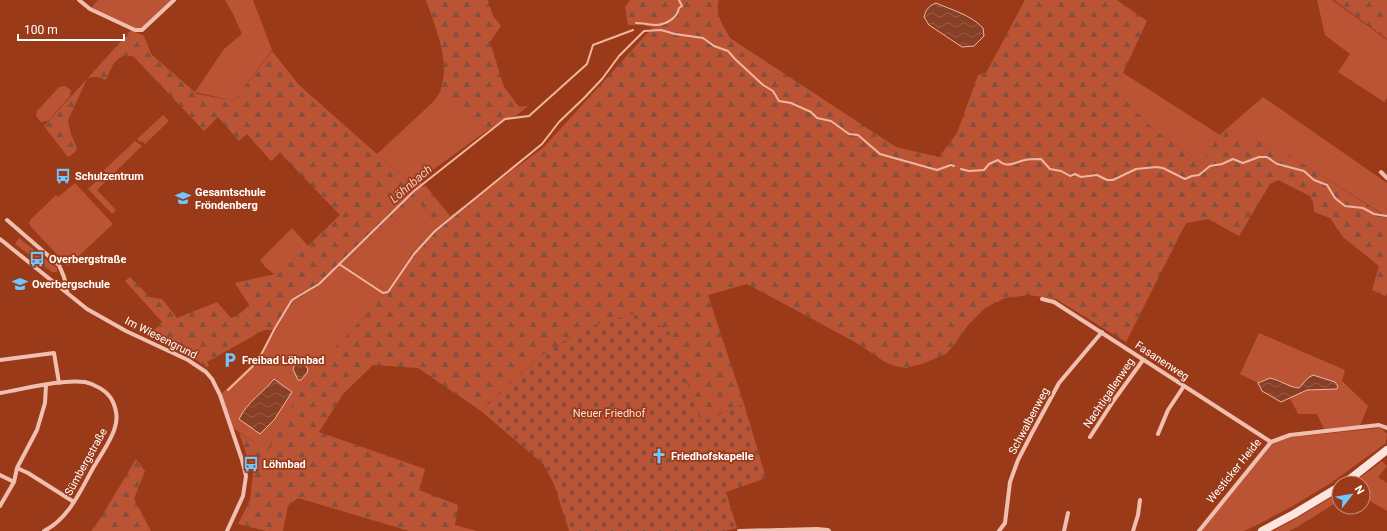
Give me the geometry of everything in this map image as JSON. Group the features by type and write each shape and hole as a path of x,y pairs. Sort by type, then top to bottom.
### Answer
{"street":[{"path":"79,0 90,9 135,30 142,30 174,0"},
{"path":"1380,172 1387,178"},
{"path":"7,220 59,265 64,277 67,292"},
{"name":"Im Wiesengrund","path":"0,239 87,309 188,360 206,372 212,379 220,395 246,476 243,496 227,531"},
{"name":"Fasanenweg","path":"1042,299 1054,302 1271,442"},
{"name":"Schwalbenweg","path":"999,531 1005,523 1010,482 1018,460 1059,383 1102,332"},
{"path":"0,360 54,353 59,383"},
{"name":"Nachtigallenweg","path":"1090,437 1114,400 1143,360"},
{"name":"Sümbergstraße","path":"0,393 59,383 86,383 96,386 104,392 114,405 116,413 113,434 74,502 64,516 44,531"},
{"path":"0,506 14,482 17,468 37,430 45,403 46,385"},
{"path":"1158,434 1168,410 1184,386"},
{"name":"Westicker Heide","path":"1199,531 1271,442 1290,435 1379,426 1387,428"},
{"path":"1354,475 1387,450"},
{"path":"17,468 28,473 74,502"},
{"path":"0,475 14,482"},
{"path":"1262,531 1331,492"},
{"path":"1133,531 1138,515 1140,500"},
{"path":"1064,531 1068,513"},
{"path":"739,531 817,529 829,531"}],"green space":[{"path":"98,0 171,0 142,29 136,29 91,8"},
{"path":"225,0 253,0 272,50 234,101 195,92 224,49 242,34"},
{"path":"426,0 488,0 493,16 501,26 490,42 504,87 519,107 528,106 517,115 488,130 440,92 443,81 443,57 438,34"},
{"path":"630,0 719,0 719,15 730,38 896,147 939,157 957,133 978,75 986,73 1025,0 1117,0 1147,21 1115,90 1153,129 1202,163 1220,135 1225,130 1283,151 1380,213 1387,208 1387,293 1385,296 1372,290 1379,266 1343,237 1330,218 1314,212 1313,202 1310,196 1278,180 1270,184 1239,236 1208,219 1186,223 1126,342 1056,299 1029,295 1005,298 985,308 968,325 946,354 922,364 906,368 885,362 855,342 747,284 708,295 744,404 701,422 669,332 633,314 586,328 538,358 481,411 418,368 373,365 343,394 319,432 425,469 419,490 458,505 455,525 477,531 409,531 298,498 288,506 283,531 266,531 238,524 250,500 253,473 239,433 268,450 283,420 306,384 331,352 382,298 419,243 438,225 418,201 290,306 275,330 264,330 207,362 209,366 206,367 185,353 148,336 162,322 125,281 130,277 150,297 162,299 177,318 217,302 231,318 242,312 249,305 235,283 280,273 340,215 280,153 271,161 247,134 239,141 218,117 204,131 134,57 123,56 119,58 113,65 106,80 97,77 87,79 131,30 144,36 151,54 197,94 234,101 272,51 299,85 412,185 420,179 450,216 543,148 653,27 628,25 625,7"},
{"path":"1317,0 1332,0 1387,40 1387,98 1384,102 1338,72 1350,54 1325,35"},
{"path":"1334,0 1387,0 1387,39"},
{"path":"1123,73 1220,135 1202,163 1153,129 1115,90"},
{"path":"87,79 68,120 71,134 77,148 74,153 68,157 44,126"},
{"path":"65,86 71,90 70,96 48,121 41,122 36,116 37,111 59,87"},
{"path":"440,92 488,130 412,185 377,154 434,101"},
{"path":"1263,97 1387,183 1387,208 1381,213 1283,151 1225,130"},
{"path":"163,115 169,121 145,144 142,141 140,142 137,139"},
{"path":"135,141 142,146 109,178 104,170"},
{"path":"104,174 103,177 106,181 97,190 116,210 112,214 88,189"},
{"path":"75,183 113,224 68,266 31,227 29,223 31,219 56,195 58,197"},
{"name":"Löhnbad","path":"418,201 438,225 419,243 382,298 331,352 306,384 267,450 231,427 220,395 259,358 290,306"},
{"path":"292,228 308,246 280,273 274,274 265,267 260,260"},
{"path":"19,238 57,268 57,272 52,272 15,244"},
{"name":"Neuer Friedhof","path":"632,314 653,321 669,332 701,422 744,404 766,478 726,492 737,528 725,531 569,531 554,484 543,464 481,411 538,358 586,328"},
{"path":"1259,333 1345,370 1342,381 1368,406 1360,426 1325,431 1317,414 1298,414 1290,398 1307,390 1319,389 1308,378 1299,388 1294,388 1271,378 1258,383 1240,374"},
{"path":"1381,428 1387,434 1386,443 1342,475 1331,475 1331,483 1257,525 1244,531 1200,531 1272,444 1291,437"},
{"path":"136,459 145,471 134,499 151,531 91,531 100,519"},
{"path":"1382,461 1387,466 1378,477 1387,483 1387,511 1371,502 1371,475 1364,475"},
{"path":"1331,498 1331,506 1297,527 1289,531 1273,531"}],"water":[{"path":"936,3 961,13 978,23 983,28 984,36 974,46 962,47 929,25 924,17 928,8"},
{"path":"295,364 305,365 308,369 307,373 301,380 298,380 293,369"},
{"path":"1313,375 1335,382 1338,386 1337,389 1307,390 1281,402 1262,391 1258,383 1270,378 1292,387 1299,388 1308,378"},
{"path":"274,379 292,392 274,420 260,434 239,419 246,408"}],"waterway":[{"name":"Löhnbach","path":"636,23 657,25 668,22 674,18 679,8 682,6 679,0"},
{"name":"Löhnbach","path":"228,390 253,366 292,300 319,284 414,191 505,119 529,116 587,64 593,45 633,30"},
{"path":"339,264 383,293 388,292 414,254 435,231 542,144 559,122 602,79 619,56 644,31 661,30 675,34 703,38 714,46 728,51 763,85 773,91 779,101 791,103 811,112 817,118 831,121 849,134 858,135 880,154 937,170 951,165 954,166"},
{"path":"961,169 969,171 984,170 989,164 998,160 1001,163 1011,164 1027,160 1041,159 1050,169 1061,171 1070,176 1075,174 1081,177 1097,175 1107,180 1113,180 1136,169 1156,167 1163,168 1185,179 1199,175 1210,166 1222,164 1233,159 1243,163 1259,157 1267,157 1277,164 1304,171 1314,180 1327,185 1335,198 1345,206 1363,208 1374,214 1387,216"}],"place":[{"name":"Schulzentrum","path":"63,176"},
{"name":"Gesamtschule Fröndenberg","path":"183,198"},
{"name":"Overbergstraße","path":"37,259"},
{"name":"Overbergschule","path":"20,284"},
{"name":"Freibad Löhnbad","path":"230,360"},
{"name":"Friedhofskapelle","path":"659,456"},
{"name":"Löhnbad","path":"251,464"}]}
